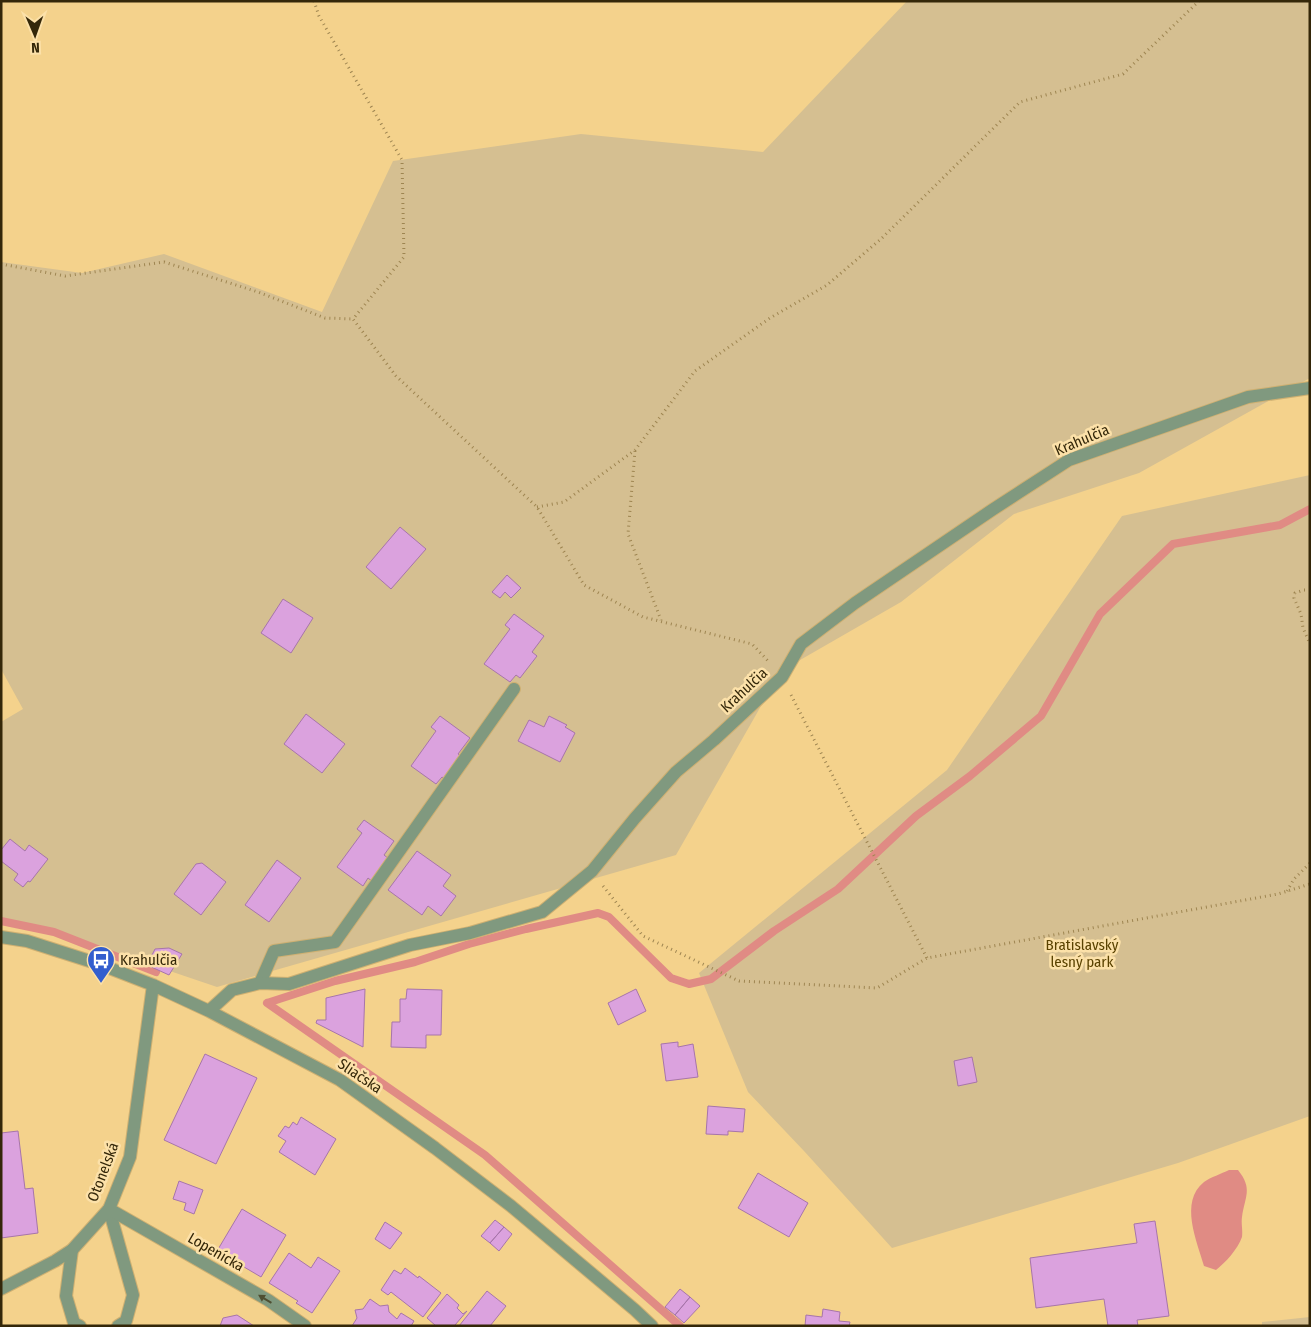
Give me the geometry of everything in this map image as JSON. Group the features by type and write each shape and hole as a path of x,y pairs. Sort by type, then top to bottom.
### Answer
{"street":[{"name":"Krahulčia","path":"209,1011 232,990 260,983 289,984 410,945 470,933 542,912 592,871 635,818 676,772 714,740 782,677 801,644 856,603 1069,460 1248,396 1310,388"},
{"path":"260,983 274,952 335,942 514,688"},
{"name":"Sliačska","path":"1,937 27,942 99,964 153,985 209,1011 340,1080 435,1148 510,1206 628,1303 652,1326"},
{"name":"Otonelská","path":"1,1289 56,1261 72,1250 109,1209 130,1157 153,985"},
{"path":"109,1209 132,1295 126,1321 118,1326"},
{"name":"Lopenícka","path":"109,1209 268,1300 305,1326"},
{"path":"72,1250 66,1296 74,1323 80,1326"}],"path":[{"path":"314,1 319,16 402,160 404,257 353,319"},
{"path":"537,507 564,502 635,450 695,371 770,318 827,284 881,239 1020,102 1123,74 1198,1"},
{"path":"1,264 65,276 164,262 258,292 325,318 353,319"},
{"path":"353,319 396,376 537,507 584,585 644,617 752,644 782,677 927,958"},
{"path":"635,450 628,534 662,621"},
{"path":"1310,590 1295,593 1294,598 1310,644"},
{"path":"1286,892 1294,879 1310,863"},
{"path":"592,871 643,936 739,981 877,988 927,958 1286,892 1310,884"}],"green space":[{"path":"907,1 1310,1 1310,378 1139,473 1014,514 901,602 781,671 676,855 217,987 46,929 1,922 1,722 23,709 1,669 1,262 82,273 164,254 322,312 393,161 581,134 763,152"},
{"name":"Bratislavský lesný park","path":"1310,475 1310,1116 1178,1163 892,1248 748,1092 699,973 947,770 1122,516"},
{"path":"1310,1317 1310,1326 1262,1326 1262,1322"}],"shaded area":[{"path":"1229,1170 1238,1170 1247,1188 1242,1219 1242,1237 1231,1255 1216,1270 1204,1266 1194,1234 1191,1211 1192,1200 1204,1182"}],"building":[{"path":"400,527 426,549 391,589 366,567"},
{"path":"507,575 521,588 511,598 505,592 500,598 492,592"},
{"path":"283,599 313,618 291,653 261,633"},
{"path":"514,614 544,636 532,652 537,656 520,678 516,675 510,682 484,664 510,629 505,625"},
{"path":"306,714 345,744 322,773 284,744"},
{"path":"440,716 470,738 458,754 463,757 446,780 442,777 436,784 411,766 436,731 431,727"},
{"path":"549,716 567,725 565,727 575,733 560,762 518,741 529,720 544,727"},
{"path":"364,820 394,841 384,855 389,859 373,882 368,878 363,886 337,867 362,833 357,829"},
{"path":"10,839 25,851 29,845 48,859 30,882 28,881 23,887 14,880 18,874 1,861 1,850"},
{"path":"417,851 451,875 443,886 456,896 441,916 428,906 422,915 388,890"},
{"path":"277,860 301,878 269,922 245,905"},
{"path":"202,863 226,882 201,915 174,894 196,864"},
{"path":"169,948 182,954 169,975 147,965 155,949"},
{"path":"365,989 363,1047 316,1023 317,1020 326,1020 326,998"},
{"path":"407,989 442,990 441,1035 426,1035 426,1048 391,1047 392,1022 400,1022 400,999 406,999"},
{"path":"636,989 646,1011 618,1025 608,1003"},
{"path":"678,1042 678,1047 693,1044 698,1077 666,1081 661,1044"},
{"path":"205,1054 257,1078 216,1164 164,1140"},
{"path":"972,1057 977,1082 958,1086 954,1061"},
{"path":"708,1106 745,1109 743,1132 728,1131 728,1135 706,1134"},
{"path":"301,1117 336,1139 315,1175 279,1152 286,1141 278,1136 285,1126 289,1128 293,1122 297,1125"},
{"path":"18,1131 25,1189 33,1188 38,1233 1,1238 1,1133"},
{"path":"758,1173 808,1203 789,1237 738,1208"},
{"path":"179,1181 203,1190 194,1214 184,1210 186,1203 173,1199"},
{"path":"242,1209 286,1235 261,1277 217,1251"},
{"path":"495,1220 504,1227 490,1243 481,1236"},
{"path":"1155,1221 1169,1316 1137,1320 1138,1326 1108,1326 1104,1299 1036,1308 1030,1258 1137,1243 1134,1224"},
{"path":"385,1222 402,1233 390,1249 375,1239"},
{"path":"504,1227 512,1234 499,1251 490,1243"},
{"path":"289,1253 311,1268 318,1257 340,1271 312,1313 296,1303 298,1301 269,1283"},
{"path":"405,1268 441,1293 423,1317 391,1292 388,1295 381,1290 394,1270 401,1274"},
{"path":"680,1289 690,1297 675,1315 665,1307"},
{"path":"487,1291 506,1306 490,1326 459,1326"},
{"path":"447,1294 459,1305 457,1308 463,1314 467,1311 455,1325 457,1326 436,1326 427,1318"},
{"path":"690,1297 700,1306 684,1323 675,1315"},
{"path":"370,1299 380,1306 388,1305 389,1312 397,1319 401,1313 414,1321 411,1326 352,1326 357,1318 355,1310 363,1309"},
{"path":"823,1309 840,1312 839,1321 850,1322 849,1326 805,1326 806,1315 822,1317"},
{"path":"237,1315 254,1326 220,1326 223,1318"}],"waterway":[{"path":"267,1003 335,981 415,962 469,944 598,913 609,917 671,978 689,984 711,979 774,931 838,889 916,816 970,776 1041,716 1100,614 1173,544 1280,525 1310,509"},
{"path":"1,921 54,932 156,972"},
{"path":"267,1003 485,1155 680,1326"}],"place":[{"name":"Krahulčia","path":"101,984"}]}
